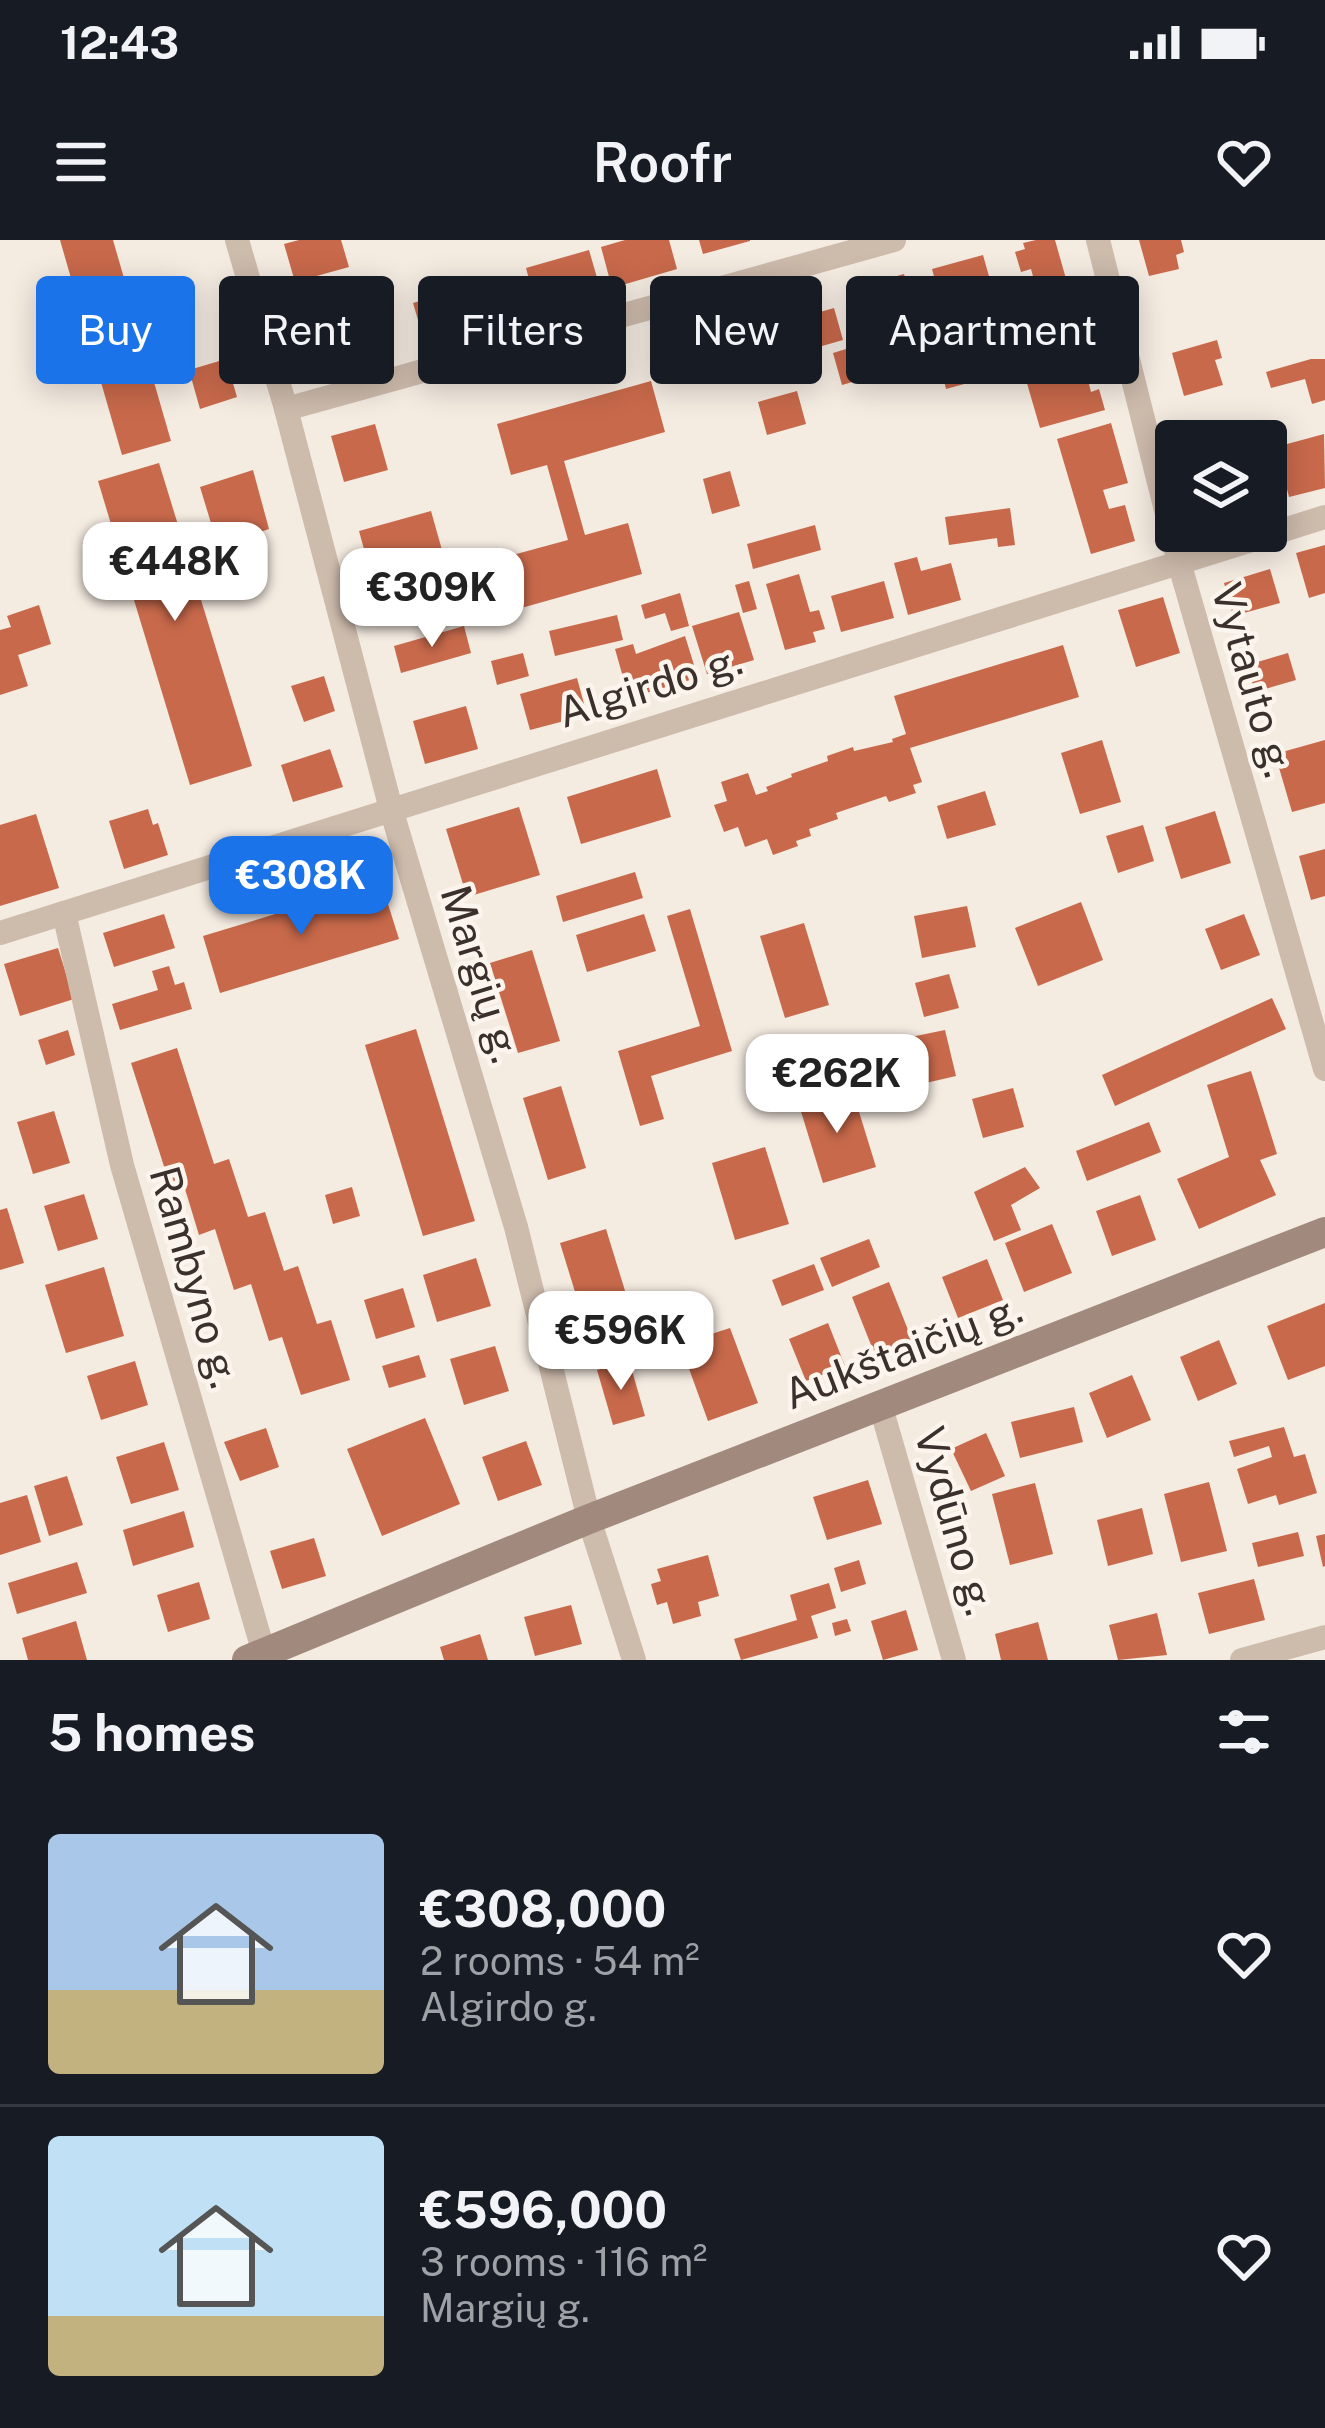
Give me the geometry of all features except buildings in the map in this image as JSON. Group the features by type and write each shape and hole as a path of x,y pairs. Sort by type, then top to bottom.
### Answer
{"main road":[{"name":"Aukštaičių g.","path":"259,1658 589,1519 1325,1232"}],"street":[{"name":"Margių g.","path":"237,240 391,809 516,1227 589,1519 634,1660"},
{"path":"286,409 894,240"},
{"name":"Vytauto g.","path":"1098,240 1179,562 1325,1069"},
{"name":"Algirdo g.","path":"0,933 1325,517"},
{"name":"Rambyno g.","path":"64,913 122,1165 259,1658"},
{"name":"Vydūno g.","path":"880,1404 954,1660"},
{"path":"1242,1660 1325,1637"}]}
